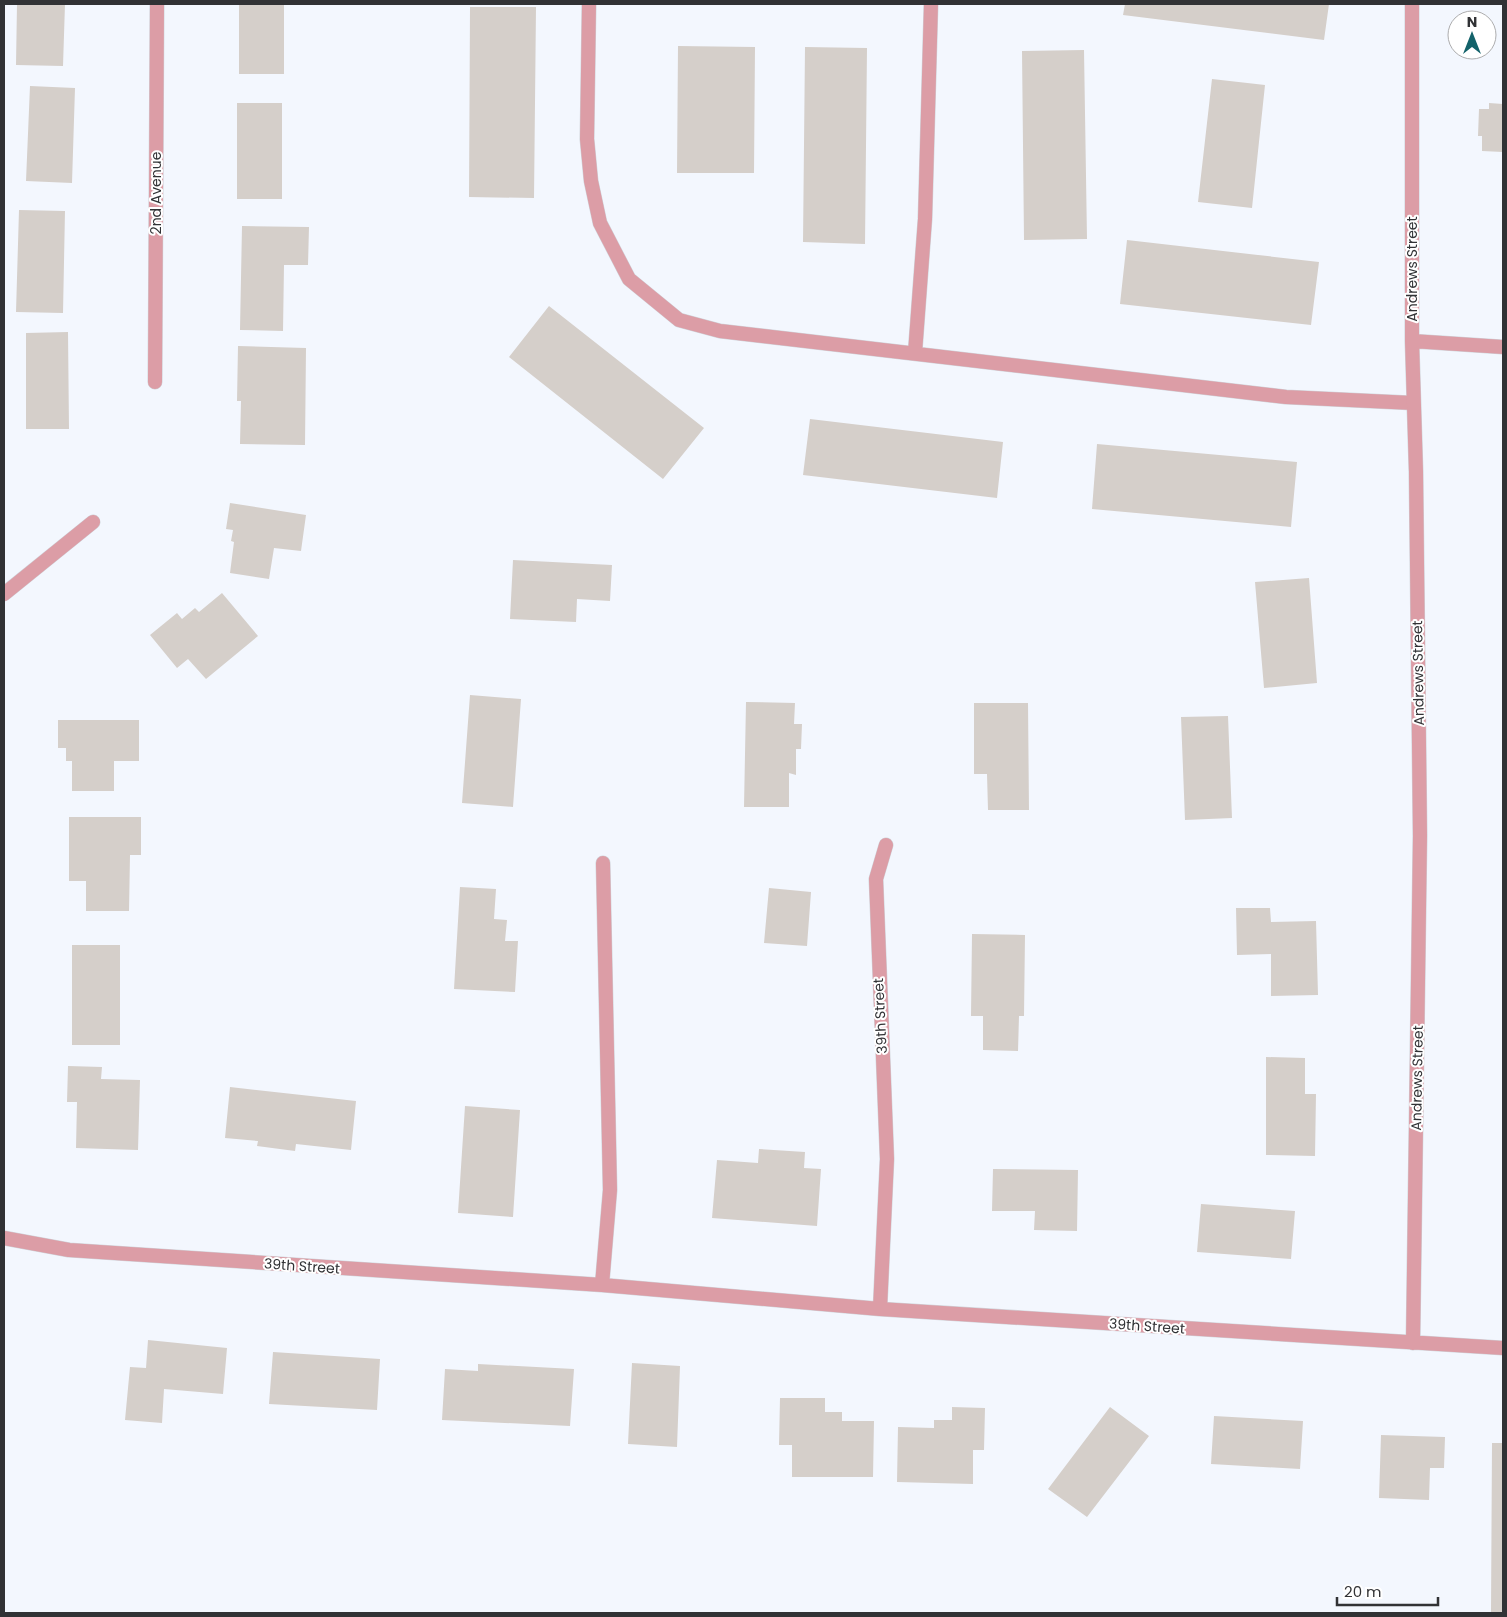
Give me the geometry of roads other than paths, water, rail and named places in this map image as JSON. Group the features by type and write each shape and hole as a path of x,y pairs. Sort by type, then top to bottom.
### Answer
{"street":[{"name":"2nd Avenue","path":"155,382 157,4"},
{"path":"589,4 587,139 591,181 600,224 629,279 680,320 720,331 915,352 1286,397 1413,403"},
{"path":"915,352 925,219 931,4"},
{"name":"Andrews Street","path":"1412,4 1412,341 1416,472 1420,836 1413,1343"},
{"path":"1412,341 1503,347"},
{"path":"4,594 93,522"},
{"name":"39th Street","path":"880,1308 887,1159 876,879 886,845"},
{"path":"602,1285 610,1190 603,863"},
{"name":"39th Street","path":"4,1238 69,1250 602,1285 880,1308 1503,1348"}]}
